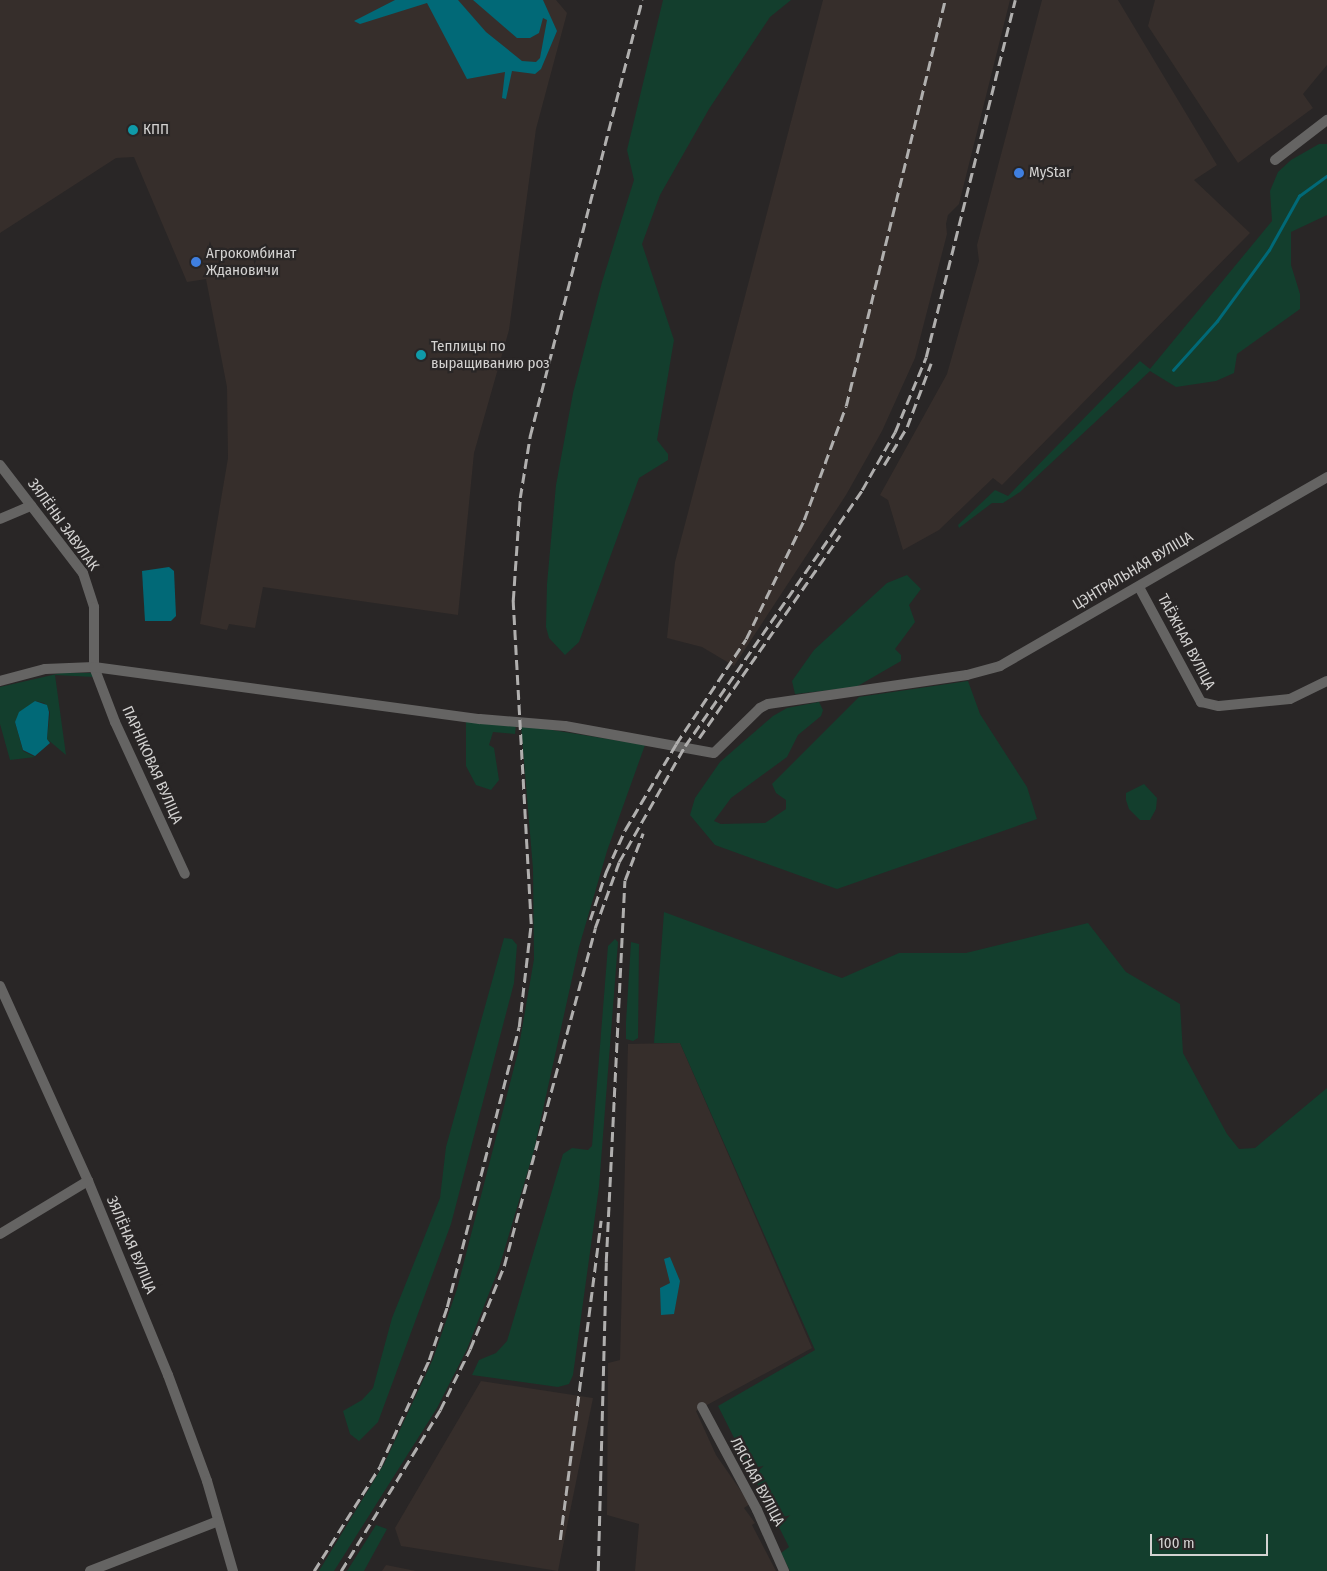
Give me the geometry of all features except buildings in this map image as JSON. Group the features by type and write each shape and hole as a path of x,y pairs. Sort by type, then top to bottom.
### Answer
{"street":[{"path":"1275,160 1327,120"},
{"name":"ЗЯЛЁНЫ ЗАВУЛАК","path":"0,465 83,573 91,591 94,667"},
{"name":"ЦЭНТРАЛЬНАЯ ВУЛІЦА","path":"94,667 480,719 565,726 714,753 760,708 768,704 949,677 1000,666 1139,587 1327,476"},
{"path":"0,520 31,506"},
{"name":"ТАЁЖНАЯ ВУЛІЦА","path":"1139,587 1202,702 1218,706 1290,699 1327,681"},
{"path":"0,681 45,669 94,667"},
{"name":"ПАРНІКОВАЯ ВУЛІЦА","path":"94,667 115,722 185,874"},
{"name":"ЗЯЛЁНАЯ ВУЛІЦА","path":"0,986 88,1181 168,1375 207,1481 233,1571"},
{"path":"0,1234 88,1181"},
{"name":"ЛЯСНАЯ ВУЛІЦА","path":"702,1407 765,1526 784,1571"},
{"path":"90,1571 218,1521"}],"shaded area":[{"path":"0,0 556,0 567,13 536,129 509,330 474,453 458,615 263,587 255,628 229,624 227,630 200,624 228,458 227,387 206,279 187,282 134,157 116,158 0,233"},
{"path":"823,0 1010,0 959,204 948,215 946,224 947,234 915,358 882,431 846,495 734,666 702,647 667,638 675,562"},
{"path":"1042,0 1118,0 1217,165 1194,180 1250,233 1002,485 993,478 939,530 903,550 888,500 880,495 947,374 979,261 977,245"},
{"path":"1155,0 1327,0 1327,65 1303,94 1313,108 1238,163 1148,26"},
{"path":"680,1043 812,1348 696,1411 716,1455 750,1504 744,1508 755,1523 752,1525 776,1571 635,1571 639,1524 607,1515 608,1363 620,1360 628,1044"},
{"path":"481,1381 593,1398 558,1571 401,1546 395,1528"},
{"path":"386,1565 416,1571 382,1571"}],"green space":[{"path":"663,0 791,0 770,17 709,109 660,195 642,244 674,340 657,440 668,454 668,460 639,478 579,642 565,655 549,638 546,627 547,584 556,485 573,393 602,282 634,180 627,150"},
{"path":"1319,144 1327,144 1327,215 1291,232 1291,265 1300,294 1300,309 1237,354 1234,373 1216,381 1176,387 1150,371 1020,492 1003,503 992,503 959,528 958,525 995,490 1008,496 1140,361 1150,369 1272,221 1270,191 1278,172 1291,160"},
{"path":"907,575 921,589 909,605 915,622 895,649 901,655 901,661 856,687 795,694 792,681 814,650 887,583"},
{"path":"61,673 91,673 95,677 55,675 66,755 47,739 50,712 44,703 35,701 15,722 23,751 35,757 10,760 0,724 0,687"},
{"path":"968,681 980,714 1027,787 1037,819 837,889 715,845 690,815 695,798 720,762 773,716 787,708 819,702 823,710 821,716 798,735 787,757 731,798 714,821 721,824 765,823 786,809 786,800 776,793 772,784 859,697"},
{"path":"466,721 516,725 515,734 493,732 489,745 494,748 499,780 491,790 476,785 466,766"},
{"path":"521,725 645,745 607,851 579,947 534,1150 499,1268 467,1349 437,1408 334,1571 319,1571 384,1464 433,1359 457,1289 518,1052 534,959 533,869"},
{"path":"1144,784 1157,798 1156,809 1150,820 1140,820 1129,809 1126,800 1126,793"},
{"path":"664,912 842,978 899,953 966,953 1088,923 1126,972 1180,1004 1183,1053 1227,1134 1239,1149 1255,1148 1327,1088 1327,1571 790,1571 781,1553 789,1547 718,1406 815,1350 680,1043 654,1043"},
{"path":"504,938 512,939 517,945 514,983 451,1224 378,1422 359,1441 350,1434 343,1411 362,1400 373,1388 392,1318 440,1198 446,1147"},
{"path":"615,939 618,942 599,1187 573,1375 569,1384 558,1387 472,1375 479,1360 496,1353 507,1341 563,1154 572,1148 588,1150 592,1146 608,946"},
{"path":"631,942 639,944 638,1038 633,1041 626,1039"},
{"path":"376,1525 387,1529 364,1571 347,1571"}],"water":[{"path":"395,0 458,0 486,32 522,61 536,62 540,58 547,20 543,18 539,33 530,38 517,38 473,0 543,0 557,31 541,69 535,74 512,71 506,99 502,98 505,72 467,79 427,3 360,24 354,21"},
{"path":"169,567 174,571 176,616 171,621 145,621 142,571"},
{"path":"35,701 47,705 49,712 47,739 50,743 35,756 23,750 15,722 19,712"},
{"path":"670,1257 680,1281 674,1314 661,1315 660,1288 670,1283 664,1259"}],"waterway":[{"path":"1173,370 1217,321 1269,250 1299,196 1327,176"}],"railway":[{"path":"314,1571 380,1466 429,1360 447,1307 519,1027 531,924 513,601 520,498 530,436 642,0"},
{"path":"590,920 606,872 625,830 676,744 746,639 804,520 846,406 945,0"},
{"path":"341,1571 440,1410 470,1349 504,1266 595,928 619,862 685,746 862,490 895,432 926,357 1015,0"},
{"path":"884,465 907,427 931,363"},
{"path":"699,738 840,535"},
{"path":"598,1571 606,1262 625,880 643,833"},
{"path":"560,1540 601,1221"}],"place":[{"name":"КПП","path":"133,130"},
{"name":"MyStar","path":"1019,173"},
{"name":"Агрокомбинат Ждановичи","path":"196,262"},
{"name":"Теплицы по выращиванию роз","path":"421,355"}]}
